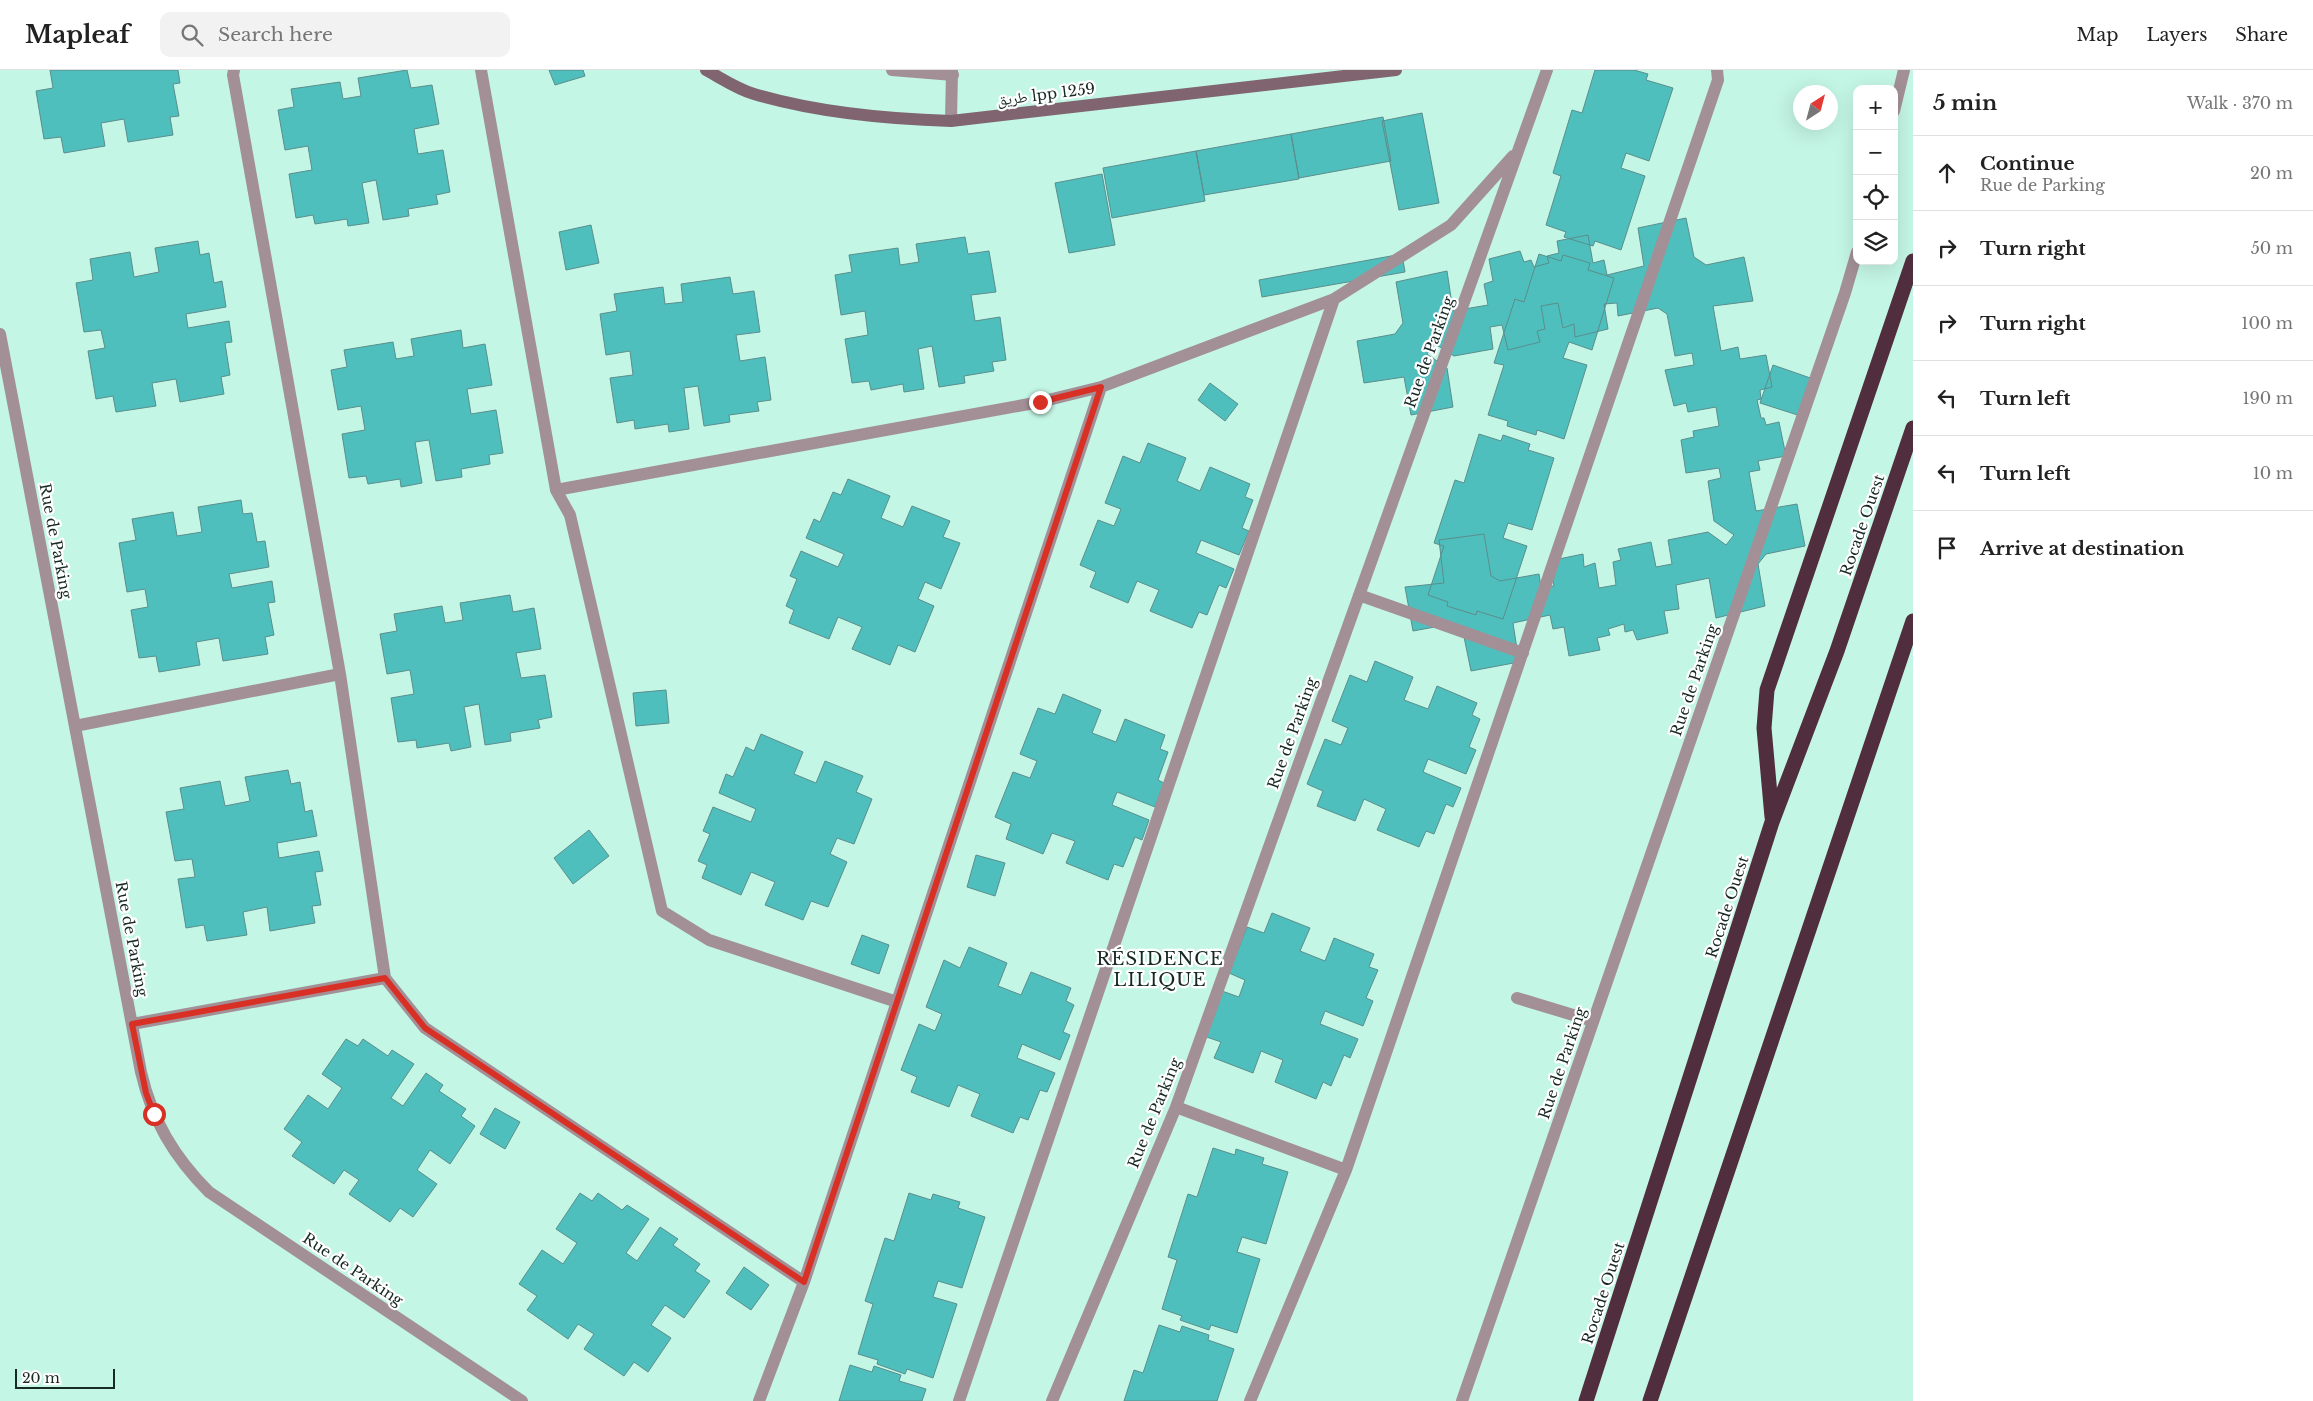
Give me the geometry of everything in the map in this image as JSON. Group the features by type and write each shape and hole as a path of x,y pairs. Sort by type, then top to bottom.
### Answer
{"highway":[{"path":"1772,822 1764,728 1767,690 1913,261"},
{"name":"Rocade Ouest","path":"1586,1401 1772,822 1837,651 1913,428"},
{"path":"1650,1401 1913,621"}],"street":[{"path":"234,70 340,674 385,978 425,1028 804,1282"},
{"path":"481,70 556,490 570,515 662,911 709,940 897,1002"},
{"name":"طريق lpp 1259","path":"706,70 752,93 813,108 884,119 951,121 1396,70"},
{"path":"892,70 952,73 951,121"},
{"name":"Rue de Parking","path":"1052,1401 1176,1107 1546,70"},
{"path":"1250,1401 1346,1170 1718,80 1717,70"},
{"path":"1898,95 1904,70"},
{"path":"556,490 1040,402 1101,387 1334,299 1451,225 1517,152"},
{"name":"Rue de Parking","path":"1462,1401 1853,265"},
{"path":"959,1401 1334,299"},
{"name":"Rue de Parking","path":"0,334 132,1024 146,1093 160,1127 176,1155 209,1192 522,1401"},
{"path":"759,1401 804,1282 1101,387"},
{"path":"1359,595 1523,653"},
{"path":"75,726 340,674"},
{"path":"132,1024 385,978"},
{"path":"1517,998 1593,1021"},
{"path":"1176,1107 1346,1170"}],"building":[{"path":"50,70 178,70 180,83 173,84 179,116 170,117 173,135 128,142 124,119 101,123 105,146 64,153 61,137 44,139 36,91 53,88"},
{"path":"407,70 411,88 432,85 439,124 414,129 418,154 443,150 450,192 436,195 438,204 408,209 409,216 383,220 376,180 362,183 369,223 348,226 347,219 315,224 313,215 296,218 289,174 312,170 308,146 285,150 278,110 294,107 291,89 340,82 343,99 361,96 358,78"},
{"path":"549,70 583,70 585,76 555,85"},
{"path":"1595,70 1634,70 1648,74 1646,80 1673,88 1649,161 1626,153 1621,168 1645,176 1621,250 1595,241 1593,246 1564,237 1566,232 1546,225 1561,176 1553,173 1572,110 1582,113"},
{"path":"1422,113 1439,203 1399,210 1382,121"},
{"path":"1383,117 1391,161 1299,178 1291,134"},
{"path":"1291,134 1299,179 1204,195 1196,151"},
{"path":"1196,151 1205,201 1112,218 1103,168"},
{"path":"1102,174 1115,245 1069,253 1055,183"},
{"path":"1686,218 1694,257 1706,265 1744,257 1753,301 1713,306 1721,351 1738,347 1740,359 1766,355 1772,387 1760,390 1761,399 1757,400 1761,418 1764,418 1766,425 1779,422 1786,456 1758,461 1760,470 1749,472 1756,511 1797,504 1805,546 1766,554 1758,564 1765,606 1716,618 1709,578 1676,585 1679,609 1664,611 1668,633 1637,640 1633,630 1625,632 1624,624 1608,629 1610,635 1597,638 1600,650 1569,656 1564,627 1553,629 1550,615 1513,623 1519,662 1471,671 1463,632 1451,624 1413,631 1405,587 1444,583 1439,540 1484,534 1491,576 1500,581 1539,574 1541,587 1554,586 1549,561 1583,554 1584,567 1595,563 1599,588 1616,585 1613,562 1621,560 1618,549 1651,542 1656,567 1672,564 1668,540 1708,532 1726,545 1734,535 1714,521 1708,481 1721,478 1719,468 1686,473 1681,440 1694,437 1693,431 1719,426 1716,407 1688,412 1686,403 1674,406 1665,370 1694,365 1692,353 1675,356 1667,314 1658,308 1618,316 1617,303 1604,304 1608,329 1575,337 1574,324 1563,328 1558,303 1541,306 1545,329 1537,331 1540,342 1508,350 1502,325 1490,327 1493,349 1454,356 1435,344 1427,354 1447,368 1453,407 1411,415 1404,377 1364,383 1357,341 1395,334 1403,323 1396,282 1447,271 1453,311 1488,305 1484,284 1493,281 1489,259 1520,251 1524,262 1531,260 1534,267 1549,263 1547,256 1559,253 1557,241 1588,235 1593,263 1604,260 1607,275 1644,266 1638,228"},
{"path":"591,225 599,263 566,270 559,232"},
{"path":"965,237 968,254 989,251 996,292 971,295 975,321 1000,317 1006,360 992,362 994,371 964,376 965,383 939,387 932,346 918,349 924,389 904,392 903,384 871,390 869,381 852,383 845,339 868,335 865,311 841,315 835,275 852,272 849,255 898,248 900,265 919,262 916,244"},
{"path":"198,241 200,255 209,253 214,283 222,281 226,307 186,314 188,328 229,321 232,342 225,343 230,375 221,377 224,394 180,402 176,379 152,383 156,406 116,412 113,396 96,399 88,351 105,348 101,330 84,332 76,283 93,280 90,259 130,252 134,277 159,272 155,248"},
{"path":"1402,254 1405,272 1262,297 1259,280"},
{"path":"1539,254 1561,261 1563,255 1590,263 1588,270 1614,278 1592,350 1569,342 1563,358 1587,365 1564,439 1537,430 1536,435 1507,426 1508,421 1488,415 1504,365 1494,363 1515,299 1524,302"},
{"path":"730,277 733,294 754,291 760,332 736,335 740,361 765,357 771,400 757,402 759,411 729,415 730,422 704,426 698,386 684,388 689,429 669,432 668,424 635,429 634,420 617,423 610,378 633,375 630,351 606,355 600,314 617,311 614,294 663,287 665,304 683,302 681,284"},
{"path":"461,330 463,348 485,344 492,385 467,389 471,414 496,410 503,453 489,455 490,464 461,469 462,477 436,481 429,440 415,442 422,483 401,487 400,479 368,484 366,476 349,478 342,434 365,430 361,406 338,410 331,370 347,367 344,350 393,342 396,359 414,356 411,339"},
{"path":"1773,365 1819,381 1807,418 1760,403"},
{"path":"1210,383 1238,404 1225,421 1198,400"},
{"path":"1479,434 1501,441 1503,435 1530,444 1528,450 1554,458 1532,530 1508,523 1503,538 1527,546 1503,619 1477,611 1476,615 1447,606 1448,602 1428,595 1444,546 1434,543 1455,480 1464,483"},
{"path":"1148,443 1186,458 1177,481 1200,491 1210,467 1250,484 1245,497 1253,500 1242,528 1249,531 1239,555 1201,540 1196,553 1234,569 1226,588 1219,585 1207,615 1199,612 1192,628 1150,611 1159,590 1137,581 1128,603 1090,587 1096,572 1080,565 1098,520 1114,526 1121,509 1105,503 1123,456 1140,463"},
{"path":"848,479 890,496 881,518 903,527 912,506 950,521 943,537 960,543 941,589 925,582 918,599 934,606 915,652 898,645 890,665 852,649 862,627 838,617 829,639 789,623 794,610 786,606 797,579 790,576 801,551 838,567 844,554 806,538 814,519 820,522 833,492 841,495"},
{"path":"241,500 243,514 252,513 257,542 265,541 269,567 229,574 232,588 272,581 275,602 268,603 274,635 265,637 268,654 223,661 219,638 196,642 200,665 159,672 156,656 139,658 131,610 148,607 145,589 127,592 119,543 136,540 132,519 173,512 177,536 202,532 198,507"},
{"path":"510,595 513,612 534,608 541,649 516,653 521,678 545,675 552,717 538,720 540,728 510,733 511,741 485,745 479,704 464,707 471,747 451,751 449,743 417,748 416,740 398,742 391,698 414,694 410,670 387,674 380,634 397,631 394,614 442,606 445,623 463,620 460,603"},
{"path":"1375,661 1413,677 1404,700 1428,709 1437,686 1477,703 1472,715 1480,719 1469,747 1476,750 1466,774 1428,759 1423,772 1461,788 1453,807 1446,804 1434,834 1426,831 1419,847 1377,830 1386,809 1364,799 1355,821 1317,806 1323,791 1307,784 1325,739 1341,745 1348,728 1332,721 1350,675 1367,682"},
{"path":"666,690 669,723 636,726 633,693"},
{"path":"1063,694 1101,710 1092,733 1116,742 1125,719 1165,735 1160,749 1168,752 1158,780 1164,783 1155,807 1117,792 1112,805 1149,820 1142,840 1135,837 1123,867 1114,864 1108,880 1066,863 1075,841 1052,833 1043,854 1006,839 1011,824 995,817 1013,772 1030,778 1037,761 1020,754 1038,708 1055,714"},
{"path":"761,734 803,752 794,774 816,783 825,761 863,776 856,792 872,799 854,844 837,838 830,854 847,862 828,907 811,901 803,920 765,905 775,882 751,872 741,895 702,878 707,865 698,861 710,834 703,831 713,807 751,822 756,809 719,793 726,774 733,777 746,747 754,751"},
{"path":"288,770 291,784 300,782 305,812 312,810 317,836 277,843 279,858 319,851 323,871 315,872 321,905 312,906 315,923 270,931 267,907 243,912 247,935 207,941 204,925 186,928 178,879 195,877 192,859 175,861 166,812 184,809 180,788 220,781 225,806 250,801 245,777"},
{"path":"589,830 609,856 573,884 554,858"},
{"path":"976,855 1005,863 995,896 967,887"},
{"path":"1272,913 1310,928 1300,951 1325,961 1334,938 1374,954 1369,967 1378,970 1366,998 1373,1001 1363,1026 1325,1011 1320,1024 1358,1039 1350,1058 1344,1055 1331,1086 1323,1082 1316,1099 1275,1082 1283,1060 1261,1051 1253,1073 1214,1058 1221,1042 1204,1036 1222,991 1239,997 1245,980 1229,973 1247,927 1264,933"},
{"path":"862,935 889,945 879,974 851,964"},
{"path":"969,947 1007,963 998,986 1021,995 1031,972 1071,988 1066,1001 1074,1005 1063,1032 1070,1035 1060,1060 1022,1044 1017,1058 1055,1073 1047,1092 1040,1090 1028,1120 1020,1117 1013,1133 971,1116 980,1094 958,1085 949,1107 911,1092 917,1077 901,1070 919,1024 935,1031 942,1014 926,1007 944,960 960,968"},
{"path":"346,1039 358,1046 363,1039 388,1056 392,1050 414,1064 391,1098 403,1106 426,1073 443,1085 439,1091 466,1109 461,1116 475,1126 450,1164 430,1150 417,1170 437,1184 413,1217 400,1208 390,1222 349,1194 359,1180 344,1170 334,1184 292,1156 302,1142 284,1129 308,1095 328,1109 342,1088 322,1074"},
{"path":"495,1108 520,1122 505,1149 480,1134"},
{"path":"1213,1148 1235,1155 1236,1149 1264,1158 1262,1164 1288,1172 1266,1244 1242,1237 1237,1252 1260,1259 1237,1333 1211,1325 1209,1330 1180,1320 1182,1316 1162,1309 1177,1260 1168,1257 1188,1194 1197,1197"},
{"path":"580,1193 592,1201 598,1193 622,1210 627,1205 649,1219 626,1253 637,1261 660,1227 678,1239 673,1245 700,1264 695,1271 710,1281 684,1318 665,1305 651,1325 671,1338 648,1372 634,1362 624,1376 584,1349 594,1334 578,1324 568,1339 527,1310 537,1296 519,1284 542,1250 563,1264 577,1243 556,1229"},
{"path":"909,1193 931,1200 933,1194 960,1202 958,1208 985,1217 962,1288 938,1281 933,1297 957,1304 933,1378 907,1369 905,1374 877,1364 878,1360 858,1354 873,1304 865,1301 885,1238 894,1241"},
{"path":"744,1267 769,1285 751,1310 726,1293"},
{"path":"1159,1325 1180,1332 1182,1326 1209,1335 1208,1340 1234,1349 1217,1401 1124,1401 1134,1370 1143,1373"},
{"path":"850,1365 872,1372 874,1366 901,1375 899,1381 926,1389 922,1401 839,1401"}],"district":[{"name":"RÉSIDENCE LILIQUE","path":"1160,970"}],"route":[{"path":"154,1114 146,1093 132,1024 385,978 425,1028 804,1282 1101,387 1040,402"}]}
